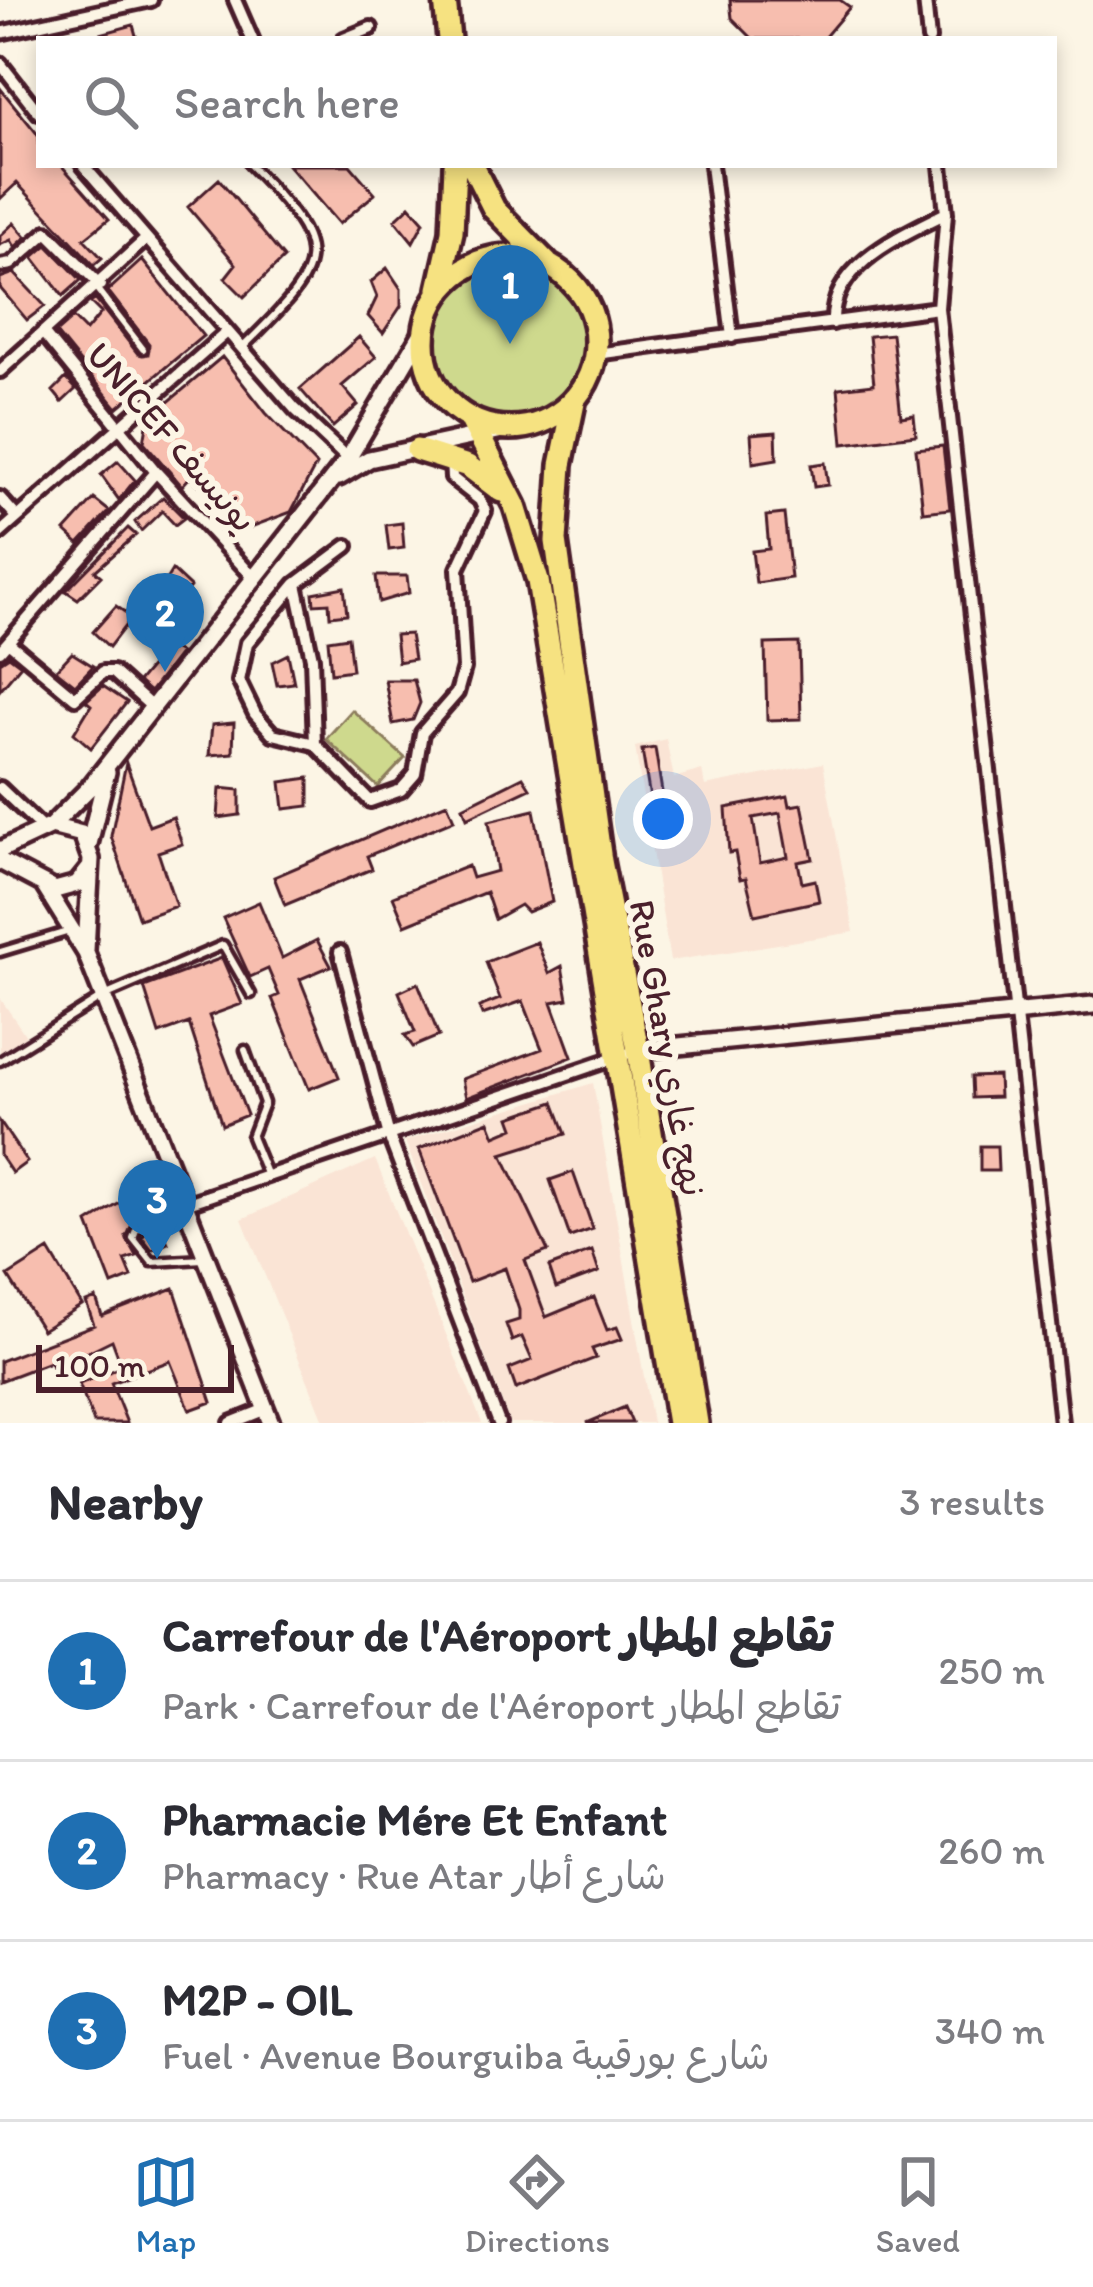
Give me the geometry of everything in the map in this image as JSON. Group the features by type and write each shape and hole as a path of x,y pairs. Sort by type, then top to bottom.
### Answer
{"highway":[{"path":"445,0 449,36"},
{"path":"455,168 452,232 424,328 433,382 475,428 507,429 544,421 575,398 596,354 596,332 584,296 494,209 474,168"},
{"path":"437,296 462,270 495,257 547,263"},
{"name":"Rue Ghary نهج غاري","path":"575,398 561,464 556,541 593,862"},
{"name":"Rue Ghary نهج غاري","path":"475,428 514,506 538,581 697,1423"},
{"path":"417,450 488,479 514,506"},
{"name":"Rue Ghary نهج غاري","path":"628,1052 678,1423"}],"street":[{"path":"0,33 97,6 151,0"},
{"path":"235,0 251,36"},
{"path":"925,0 928,36"},
{"path":"351,36 371,28"},
{"path":"0,63 36,109"},
{"path":"85,168 226,332 348,459"},
{"path":"711,168 732,337"},
{"path":"941,168 946,213 938,308 1061,1423"},
{"path":"832,323 834,301 858,268 894,240 946,213"},
{"path":"0,266 11,264 47,232 98,286"},
{"path":"0,371 145,240"},
{"path":"596,354 938,308"},
{"path":"231,1423 269,1416 86,953 26,857 44,830 112,758 348,459 424,328"},
{"path":"0,532 226,332"},
{"name":"UNICEF يونيسف","path":"44,334 156,472 255,579"},
{"path":"322,490 369,460 417,450 475,428"},
{"path":"347,545 296,584 248,643 239,681 255,714 273,734 314,744 370,802 400,790 415,774 422,733 458,693 464,668 458,568 485,511 452,478 451,460"},
{"path":"152,707 112,672 103,672 76,698 4,646 156,472"},
{"path":"0,498 17,517"},
{"path":"296,584 312,658 314,744"},
{"path":"86,953 89,844 112,758"},
{"path":"0,788 44,830"},
{"path":"0,850 44,830 73,828 89,844"},
{"path":"0,861 40,884 77,884 90,867"},
{"path":"340,952 389,1136 500,1423"},
{"path":"183,1201 389,1136 628,1052 1093,1005"}],"lane":[{"path":"241,348 295,295 308,272 313,242 301,218 253,168"},
{"path":"98,286 143,349"},
{"path":"0,952 73,930"},
{"path":"0,1060 102,997 223,945 251,994"},
{"path":"245,1050 264,1103 251,1137 267,1176"},
{"path":"183,1201 136,1230 134,1238 152,1262 206,1258"}],"shaded area":[{"path":"666,739 674,778 702,770 705,786 823,763 854,932 670,961 635,747"},
{"path":"0,998 26,1036 0,1053"},
{"path":"593,1083 652,1423 510,1423 405,1141"},
{"path":"375,1159 482,1423 325,1423 242,1219"}],"green space":[{"path":"510,265 540,271 566,288 583,314 589,344 583,374 566,400 540,417 510,423 480,417 454,400 437,374 431,344 437,314 454,288 480,271"},
{"path":"352,710 405,758 378,787 326,739"}],"building":[{"path":"730,0 840,0 850,7 826,36 750,36 732,18"},
{"path":"133,25 136,36 93,36"},
{"path":"0,88 36,132 36,168 64,168 109,219 84,239 102,258 94,265 17,183 0,199"},
{"path":"291,168 353,168 375,194 339,224"},
{"path":"219,179 284,258 244,297 225,278 236,264 188,207"},
{"path":"410,206 424,222 413,242 395,220"},
{"path":"14,223 26,237 15,247 11,240 0,245 0,236"},
{"path":"47,245 81,280 63,296 33,257"},
{"path":"142,260 203,336 117,408 56,333 73,318 86,331 101,313 91,303 95,299 138,354 148,354 149,344 108,291"},
{"path":"387,268 401,289 401,306 383,333 368,316 377,297 371,282"},
{"path":"14,273 45,306 27,320 0,288 0,278"},
{"path":"892,334 901,417 914,415 916,435 843,444 838,388 874,384 869,336"},
{"path":"359,337 376,357 342,386 358,405 333,427 300,389"},
{"path":"222,357 316,465 291,512 248,528 190,477 182,486 144,442 148,419"},
{"path":"66,378 76,389 62,402 53,391"},
{"path":"776,432 777,459 753,463 751,434"},
{"path":"943,446 950,509 923,512 916,449"},
{"path":"118,461 135,480 119,500 101,475"},
{"path":"825,463 828,485 814,487 811,465"},
{"path":"163,497 184,518 175,525 162,511 141,531 135,522"},
{"path":"94,499 109,511 79,544 65,531"},
{"path":"784,514 791,578 756,583 752,551 769,549 766,516"},
{"path":"402,523 404,548 389,550 386,525"},
{"path":"128,528 136,535 95,571 101,576 78,599 66,591"},
{"path":"172,570 190,587 167,615 152,603"},
{"path":"376,576 407,576 409,593 379,602"},
{"path":"344,587 347,614 330,616 329,603 314,604 313,593"},
{"path":"116,606 132,617 109,647 93,632"},
{"path":"410,634 414,659 398,662 395,635"},
{"path":"348,637 352,670 331,673 328,640"},
{"path":"799,643 801,719 767,720 765,644"},
{"path":"168,646 180,653 150,692 138,682"},
{"path":"72,653 93,666 75,685 56,670"},
{"path":"288,654 294,683 277,685 272,662"},
{"path":"9,656 21,665 0,690 0,662"},
{"path":"385,680 414,680 420,703 413,720 393,724"},
{"path":"103,686 127,702 91,748 74,733 91,705 86,701"},
{"path":"234,723 233,753 209,755 212,725"},
{"path":"655,748 663,798 650,798 642,750"},
{"path":"126,763 149,826 173,817 182,844 158,852 176,906 139,919 111,836"},
{"path":"523,777 530,788 467,818 463,807"},
{"path":"309,778 309,806 284,809 281,782"},
{"path":"220,788 240,790 240,815 218,818"},
{"path":"788,796 790,806 802,804 813,859 798,862 802,883 815,880 819,901 755,915 746,878 740,879 735,852 729,853 726,808","holes":["780,813 788,857 760,863 753,818"]},
{"path":"447,803 454,820 367,856 372,869 285,905 274,877"},
{"path":"534,810 552,902 527,912 520,905 495,919 486,892 405,925 393,896 468,866 472,878 497,871 489,821"},
{"path":"259,902 282,958 317,940 331,966 300,979 339,1077 309,1089 272,998 279,995 268,969 250,977 223,918"},
{"path":"537,942 549,973 562,966 568,999 552,1002 572,1057 466,1098 462,1079 542,1049 523,1001 482,1015 479,1007 500,999 486,962"},
{"path":"222,958 242,1004 209,1016 247,1115 222,1125 189,1023 159,1034 144,987"},
{"path":"418,983 439,1036 413,1047 405,1035 415,1032 399,992"},
{"path":"998,1076 999,1097 972,1098 971,1077"},
{"path":"554,1102 566,1134 502,1154 548,1251 525,1260 546,1317 594,1297 607,1330 617,1327 622,1339 592,1349 596,1358 516,1389 509,1369 532,1360 522,1337 512,1341 506,1324 519,1320 519,1310 505,1268 469,1282 419,1149 489,1121 495,1136 514,1128 510,1117"},
{"path":"0,1122 27,1162 12,1173 0,1155"},
{"path":"980,1146 997,1146 998,1171 980,1171"},
{"path":"573,1172 593,1229 570,1237 550,1180"},
{"path":"131,1196 144,1215 126,1236 137,1256 125,1260 132,1277 112,1285 88,1223"},
{"path":"152,1227 161,1227 168,1243 152,1250 142,1237"},
{"path":"49,1250 82,1305 42,1330 8,1276"},
{"path":"592,1251 599,1272 556,1288 549,1267"},
{"path":"174,1288 212,1402 190,1410 170,1361 111,1383 127,1423 94,1423 79,1384 122,1367 112,1340 53,1369 50,1362 0,1381 0,1361 94,1325 86,1302 96,1298 102,1316"},
{"path":"625,1407 632,1423 587,1423"}],"place":[{"name":"Carrefour de l'Aéroport تقاطع المطار","path":"510,344"},
{"name":"Pharmacie Mére Et Enfant","path":"165,672"},
{"name":"M2P - OIL","path":"157,1259"}]}
